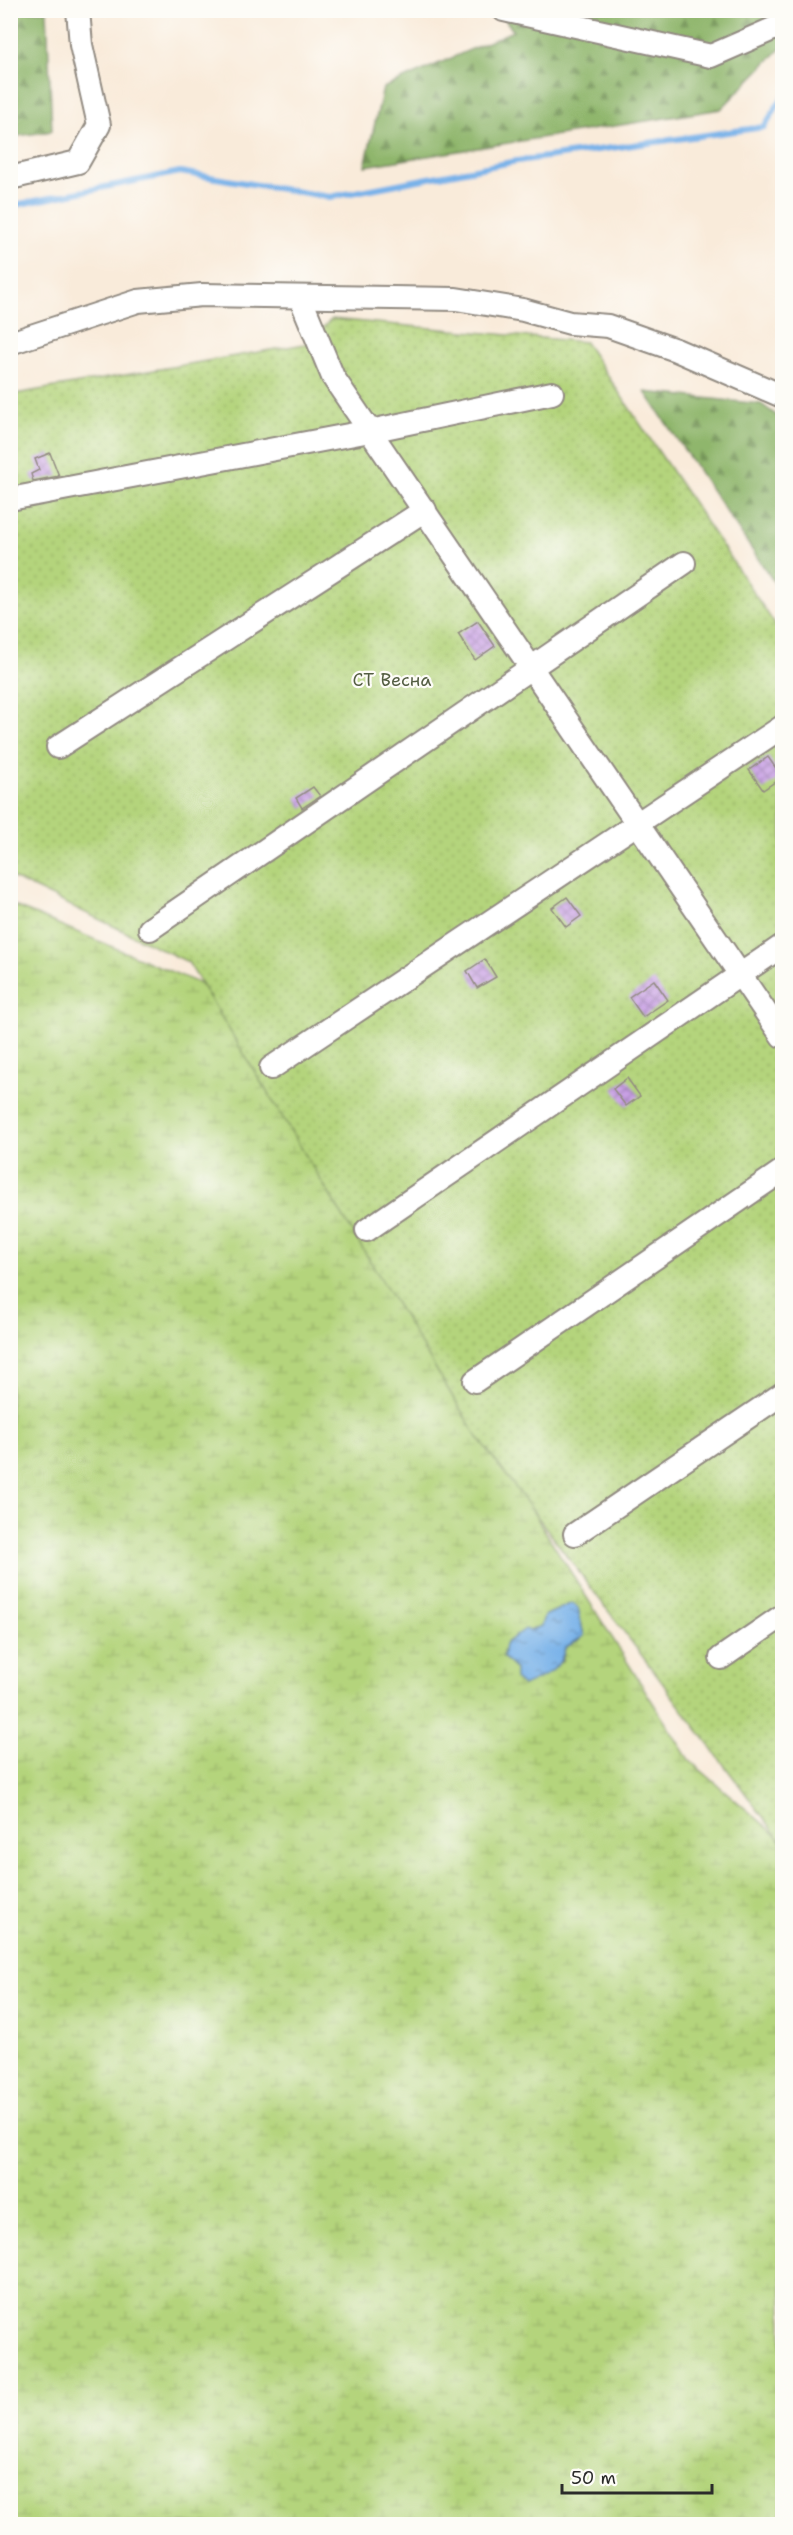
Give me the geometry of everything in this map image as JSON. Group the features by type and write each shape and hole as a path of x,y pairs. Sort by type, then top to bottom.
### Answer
{"street":[{"path":"10,178 78,162 99,124 81,45 78,10"},
{"path":"504,10 711,56 783,25"},
{"path":"10,343 138,301 202,295 456,300 523,310 570,323 608,326 676,350 783,396"},
{"path":"300,297 333,377 639,821 783,1036"},
{"path":"10,499 370,431 552,393"},
{"path":"58,747 425,510"},
{"path":"150,929 684,563"},
{"path":"271,1068 783,727"},
{"path":"367,1230 783,946"},
{"path":"475,1381 783,1172"},
{"path":"575,1534 783,1394"},
{"path":"721,1658 783,1616"}],"green space":[{"path":"10,11 47,11 52,131 11,137"},
{"path":"500,11 782,11 782,47 721,109 365,166 383,88 513,31"},
{"name":"СТ Весна","path":"332,319 585,342 782,635 782,1842 476,1435 188,962 11,877 10,395 305,344"},
{"path":"645,392 761,404 780,418 782,594"},
{"path":"10,904 201,984 689,1760 782,1840 782,2524 11,2524","holes":["572,1603 584,1636 565,1648 562,1662 515,1669 503,1657 530,1631 542,1626 544,1616"]}],"water":[{"path":"572,1603 578,1608 584,1636 565,1648 555,1668 523,1686 515,1679 515,1669 503,1657 505,1644 525,1629 530,1631 541,1626 544,1616"}],"building":[{"path":"50,453 59,476 33,481 31,474 39,470 35,459"},
{"path":"478,621 495,646 475,660 458,634"},
{"path":"768,757 782,777 763,790 749,770"},
{"path":"313,787 320,796 302,808 296,798"},
{"path":"567,897 581,916 566,927 552,908"},
{"path":"485,959 496,977 477,988 467,971"},
{"path":"654,980 668,1000 643,1017 629,997"},
{"path":"627,1078 640,1096 626,1106 613,1089"}],"waterway":[{"path":"10,206 180,172 330,197 517,161 764,127 782,98"}]}
